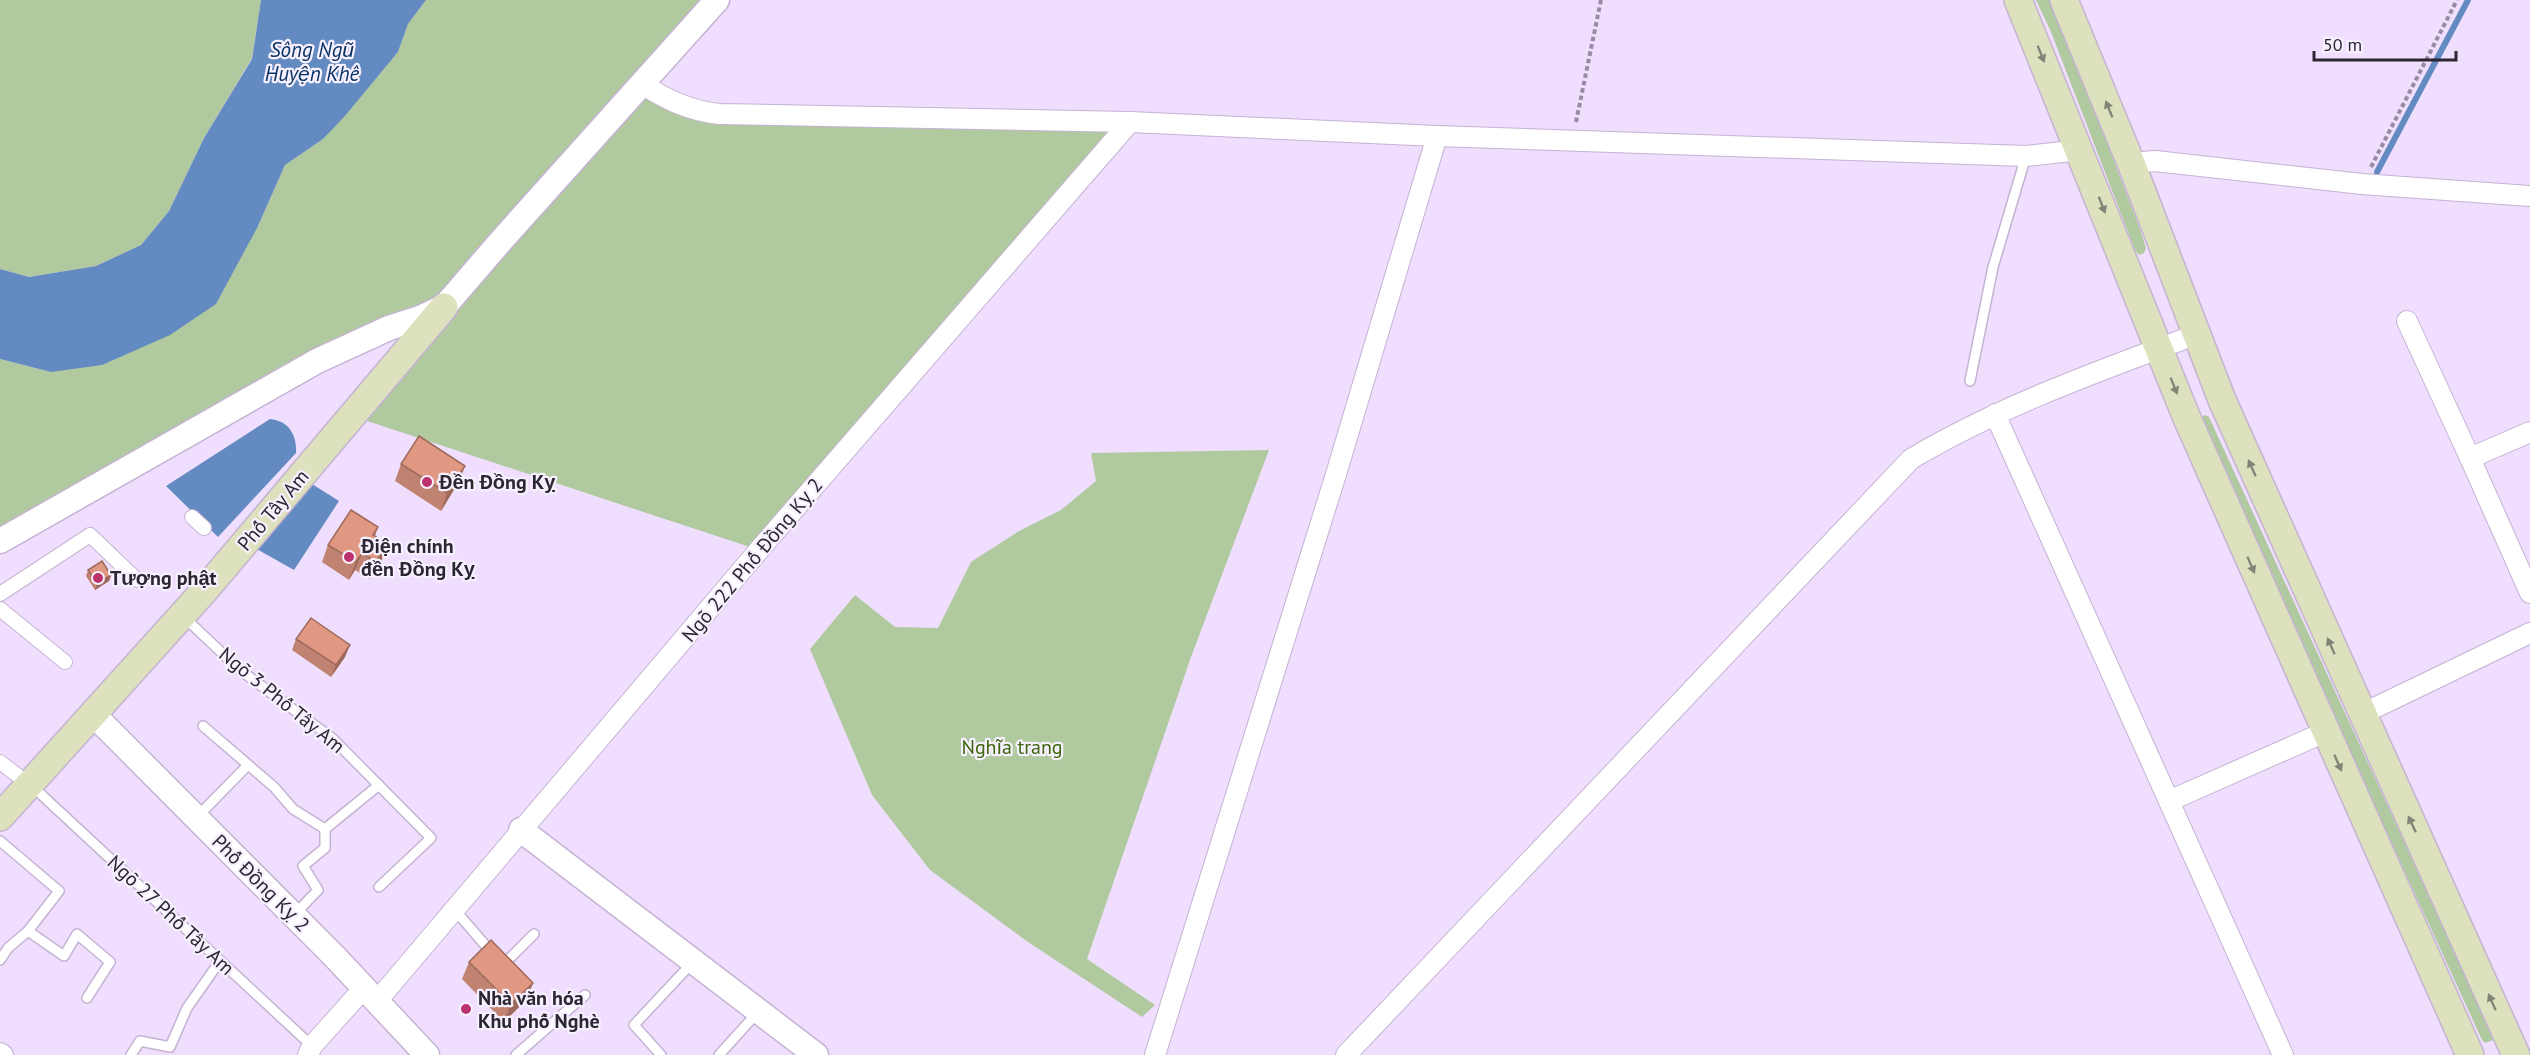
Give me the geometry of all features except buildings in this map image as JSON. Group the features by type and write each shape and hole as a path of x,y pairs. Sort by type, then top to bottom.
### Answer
{"main road":[{"path":"2018,0 2081,150 2158,349 2325,732 2470,1055"},
{"path":"2064,0 2131,164 2195,335 2238,439 2516,1055"},
{"name":"Phố Tây Am","path":"0,817 182,615 444,307"}],"street":[{"path":"0,541 318,361 389,328 444,307 717,0"},
{"path":"642,84 667,100 705,112 720,114 1130,122 1437,136 2026,156 2081,150"},
{"name":"Ngõ 222 Phố Đồng Kỵ 2","path":"310,1050 370,995 454,909 759,549 1130,122"},
{"path":"1155,1055 1333,483 1437,136"},
{"path":"2131,164 2155,161 2362,184 2530,196"},
{"path":"2407,321 2530,593"},
{"path":"1346,1055 1911,459 1960,430 1995,414 2195,335"},
{"path":"1995,414 2283,1055"},
{"path":"2470,458 2530,432"},
{"path":"192,517 204,528"},
{"path":"0,594 90,535 137,580"},
{"path":"0,609 65,662"},
{"path":"2362,714 2530,633"},
{"name":"Phố Đồng Kỵ 2","path":"93,714 427,1055"},
{"path":"2169,801 2325,732"},
{"path":"0,762 30,785"},
{"path":"521,830 816,1055"}],"lane":[{"path":"1970,381 1993,267 2026,156"},
{"name":"Ngõ 3 Phố Tây Am","path":"182,615 240,670 332,738 431,838 379,887"},
{"path":"203,726 274,787 293,809 325,829"},
{"path":"196,818 248,765"},
{"name":"Ngõ 27 Phố Tây Am","path":"30,785 220,961 310,1050"},
{"path":"325,829 379,785"},
{"path":"293,916 318,890 303,866 325,848 325,829"},
{"path":"0,841 58,891 28,932 8,948 0,960"},
{"path":"454,909 502,966 534,934"},
{"path":"28,932 64,956 77,934 110,962 87,998"},
{"path":"131,1055 140,1041 170,1047 187,1008 220,961"},
{"path":"661,1055 634,1025 694,961"},
{"path":"518,1054 585,995"},
{"path":"719,1055 759,1011"}],"path":[{"path":"1572,140 1600,0"},
{"path":"2362,184 2457,0"}],"green space":[{"path":"0,0 261,0 252,58 204,138 169,211 141,245 96,266 29,277 0,269"},
{"path":"426,0 717,0 643,84 683,106 1130,122 759,550 352,416 443,308 0,541 0,359 51,372 258,226 285,165 323,139 398,52 408,24"},
{"path":"2036,0 2049,0 2066,36 2140,229 2146,248 2144,253 2139,255 2135,250 2051,32"},
{"path":"2205,415 2209,417 2494,1040 2485,1043 2482,1040 2198,420"},
{"name":"Nghĩa trang","path":"1269,450 1191,657 1087,959 1155,1005 1142,1017 1028,942 930,870 872,795 810,649 855,595 895,627 938,628 971,562 1019,531 1061,510 1096,481 1091,453"}],"water":[{"name":"Sông Ngũ Huyện Khê","path":"261,0 426,0 408,24 398,52 344,117 323,139 285,165 258,226 216,304 170,335 102,365 51,372 0,359 0,269 29,277 96,266 141,245 169,211 204,138 252,59"},
{"path":"270,419 287,426 295,440 296,453 218,537 166,486"},
{"path":"312,484 339,501 294,570 253,547"}],"waterway":[{"path":"2377,172 2468,0"}],"place":[{"name":"Đền Đồng Kỵ","path":"427,482"},
{"name":"Điện chính đền Đồng Kỵ","path":"349,557"},
{"name":"Tượng phật","path":"98,578"},
{"name":"Nhà văn hóa Khu phố Nghè","path":"466,1009"}]}
